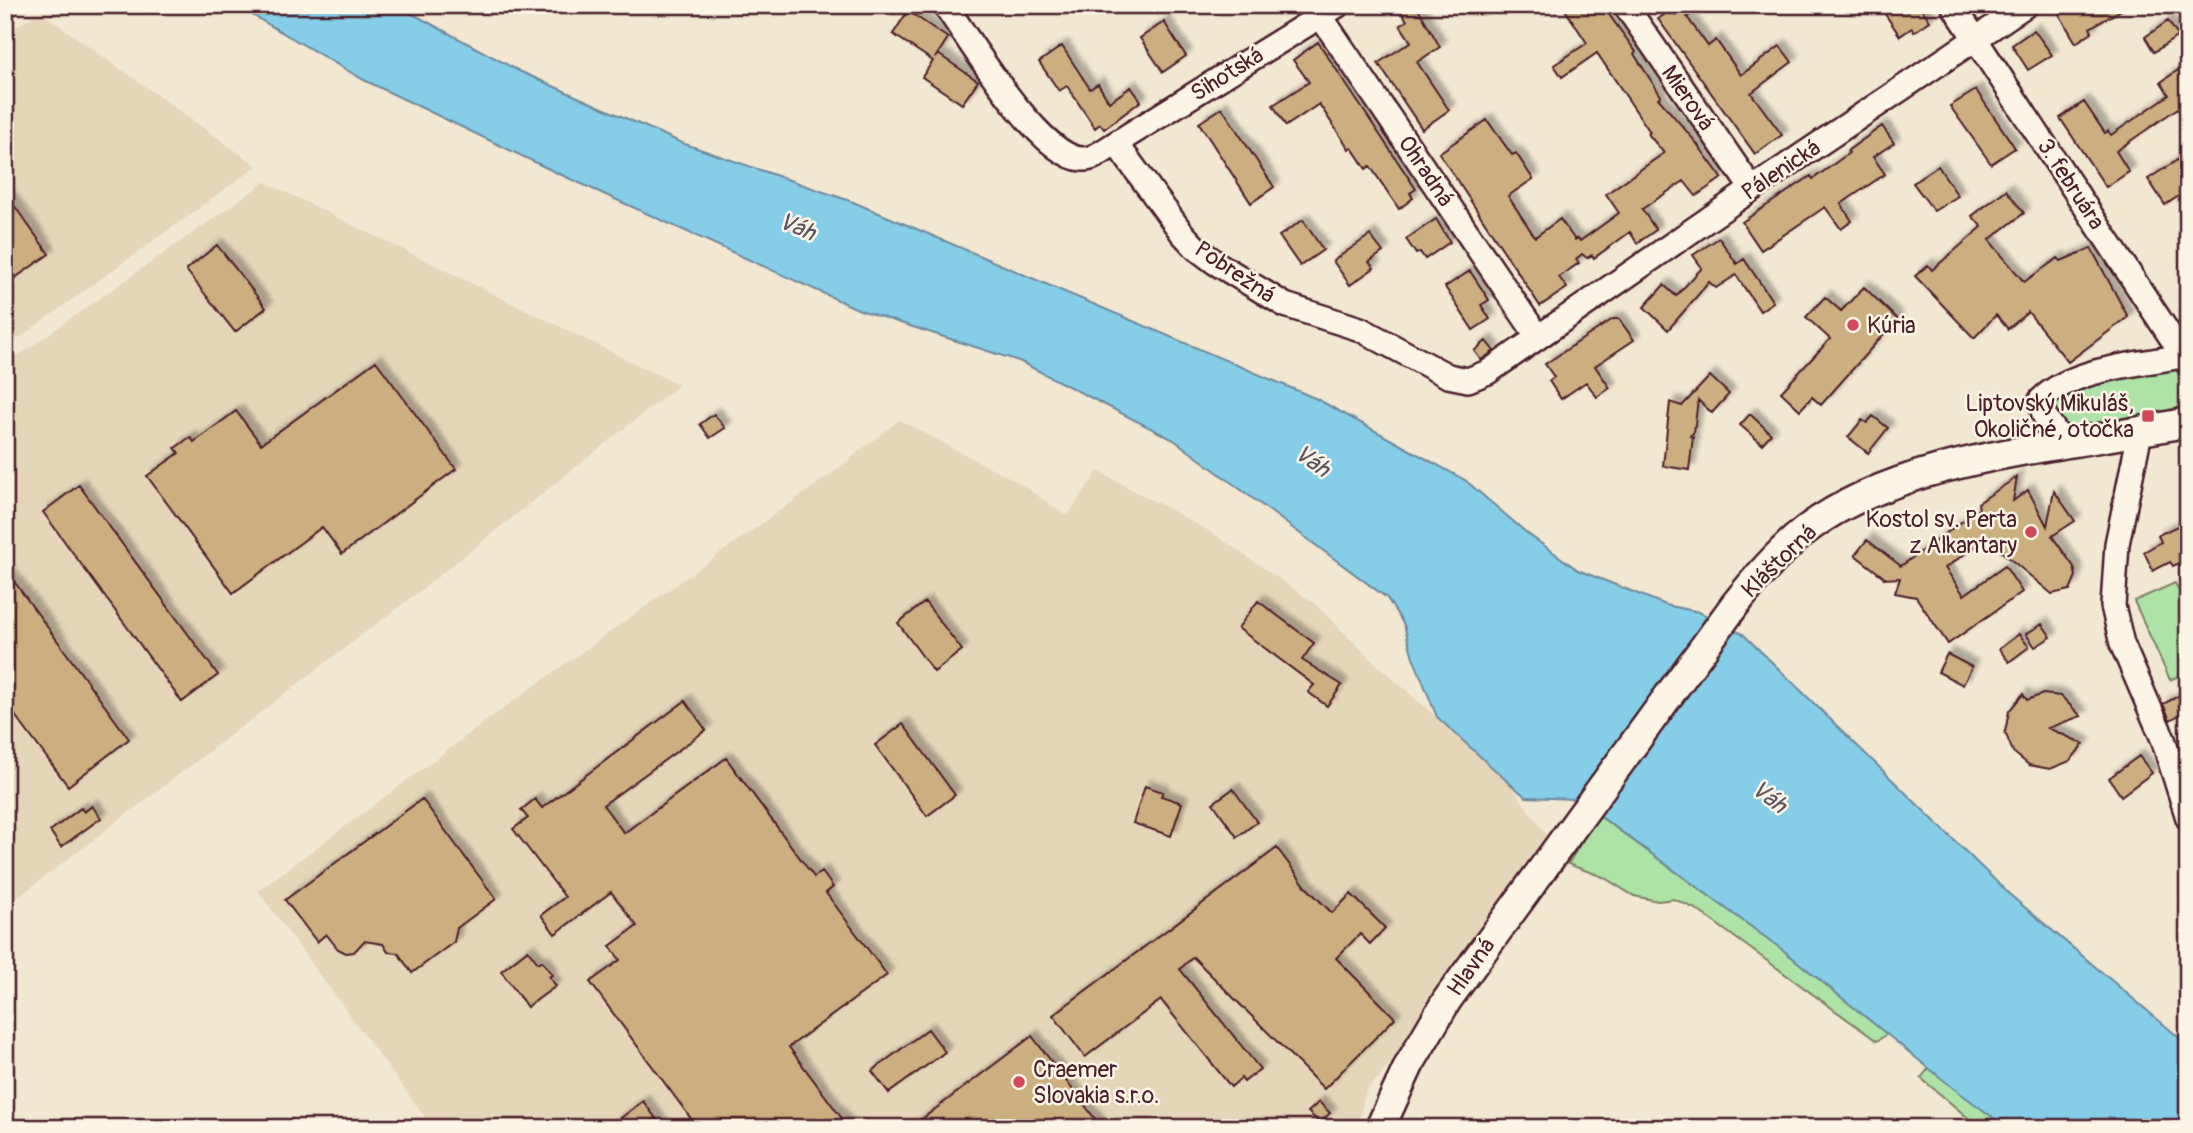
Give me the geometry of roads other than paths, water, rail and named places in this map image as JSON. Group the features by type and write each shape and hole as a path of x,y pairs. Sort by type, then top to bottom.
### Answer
{"street":[{"path":"945,5 1006,93 1051,145 1072,157 1082,159 1091,158 1116,143"},
{"name":"Mierová","path":"1626,5 1752,189"},
{"name":"3. februára","path":"1953,5 2187,358"},
{"name":"Pálenická","path":"1538,337 2026,5"},
{"name":"Sihotská","path":"1116,143 1324,9"},
{"name":"Ohradná","path":"1324,9 1538,337"},
{"name":"Pobrežná","path":"1116,143 1189,242 1216,263 1285,305 1360,329 1448,376 1468,380 1482,376 1538,337"},
{"path":"2064,444 2043,415 2041,400 2052,389 2081,376 2187,358"},
{"name":"Kláštorná","path":"1581,818 1753,582 1786,547 1816,523 1848,503 1888,485 1934,471 2188,422"},
{"path":"2140,432 2117,544 2113,606 2122,644 2163,739 2188,818"},
{"name":"Hlavná","path":"1380,1128 1420,1042 1447,1000 1581,818"}],"water":[{"name":"Váh","path":"235,5 396,5 519,71 682,143 853,202 1317,399 1465,480 1528,534 1578,570 1666,605 1699,612 1743,634 2009,894 2188,1045 2188,1128 2007,1128 1952,1087 1783,950 1611,824 1574,799 1526,797 1437,717 1413,657 1404,625 1387,598 1174,440 1019,361 860,310 553,171 364,80"}],"place":[{"name":"Kúria","path":"1853,325"},
{"name":"Liptovský Mikuláš, Okoličné, otočka","path":"2148,416"},
{"name":"Kostol sv. Perta z Alkantary","path":"2031,532"},
{"name":"Craemer Slovakia s.r.o.","path":"1019,1082"}]}
